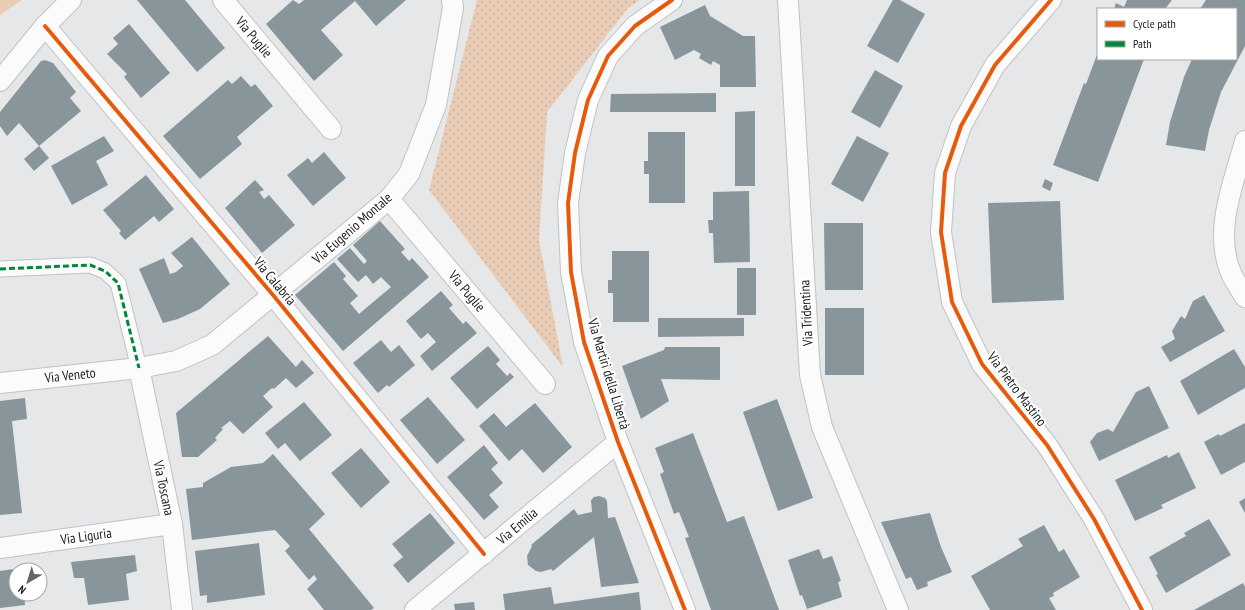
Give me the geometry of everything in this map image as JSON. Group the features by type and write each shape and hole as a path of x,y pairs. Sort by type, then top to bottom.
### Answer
{"street":[{"path":"0,81 45,26 71,0"},
{"name":"Via Puglie","path":"223,0 331,129"},
{"name":"Via Eugenio Montale","path":"139,368 176,361 212,345 389,199 409,174 436,105 453,8 452,0"},
{"name":"Via Martiri della Libertà","path":"672,0 635,26 608,56 588,100 575,153 568,204 570,272 584,342 618,442 685,610"},
{"name":"Via Tridentina","path":"788,0 810,375 822,428 898,610"},
{"name":"Via Pietro Mastino","path":"1051,0 995,65 961,126 945,173 941,232 952,302 982,364 1047,445 1094,519 1142,610"},
{"name":"Via Calabria","path":"45,26 274,295 484,554"},
{"path":"1245,141 1238,199 1223,236 1231,272 1245,298"},
{"name":"Via Puglie","path":"389,199 545,384"},
{"path":"0,269 90,265 105,271 118,283 139,368"},
{"name":"Via Veneto","path":"0,383 139,368"},
{"name":"Via Toscana","path":"139,368 172,524 182,610"},
{"name":"Via Emilia","path":"415,610 618,442"},
{"name":"Via Liguria","path":"0,548 172,524"}],"shaded area":[{"path":"0,0 22,0 0,15"},
{"path":"477,0 640,0 629,7 547,112 539,240 563,367 429,190"}],"building":[{"path":"137,0 185,0 225,48 197,72"},
{"path":"293,0 299,4 304,0 406,0 376,26 355,1 321,30 343,55 314,81 266,24"},
{"path":"893,0 900,0 925,14 898,63 867,46"},
{"path":"1127,0 1172,0 1166,8 1114,8 1116,3 1124,7"},
{"path":"1206,0 1245,0 1245,46 1221,92 1209,130 1205,151 1166,145 1170,122 1184,77 1192,60 1237,60 1237,8 1201,8"},
{"path":"705,5 710,16 743,36 755,36 756,87 720,87 720,65 713,61 711,65 699,58 701,54 694,50 675,60 660,27"},
{"path":"129,24 170,73 141,98 124,77 127,74 107,54 118,44 113,38"},
{"path":"1097,55 1097,60 1144,60 1098,182 1053,165 1084,83 1086,84"},
{"path":"45,60 53,63 76,92 70,98 81,111 39,146 19,123 7,136 0,126 0,112 41,61"},
{"path":"875,70 903,86 880,128 851,112"},
{"path":"241,76 251,87 255,84 273,106 237,137 242,144 200,179 163,136 228,80 232,84"},
{"path":"716,93 716,112 610,112 611,94"},
{"path":"755,111 755,186 735,186 735,112"},
{"path":"648,132 685,132 685,203 649,203 649,174 644,174 644,161 648,161"},
{"path":"104,136 114,151 96,161 108,185 72,205 51,166"},
{"path":"857,136 889,153 863,202 831,184"},
{"path":"39,146 49,158 34,171 24,159"},
{"path":"324,152 346,178 313,206 287,175 308,158 312,163"},
{"path":"146,175 174,209 159,222 154,216 125,240 119,233 121,231 103,210"},
{"path":"1045,179 1053,183 1050,191 1042,187"},
{"path":"255,180 264,190 259,192 264,199 269,195 295,225 262,253 225,208"},
{"path":"749,191 750,262 714,263 713,233 709,233 708,220 713,220 713,192"},
{"path":"1060,201 1064,300 992,303 988,203"},
{"path":"380,221 405,249 401,252 409,261 412,258 429,277 343,351 295,295 334,262 346,276 343,279 358,296 350,303 359,314 391,287 381,277 373,284 366,275 358,282 337,259 350,248 364,264 367,261 353,245"},
{"path":"824,223 863,223 863,290 825,290"},
{"path":"192,237 230,284 200,309 178,319 163,323 139,269 164,258 170,274 176,272 183,266 171,253"},
{"path":"612,251 649,251 649,322 613,322 613,293 608,293 608,280 612,280"},
{"path":"737,268 756,268 756,315 737,315"},
{"path":"441,291 453,305 449,308 463,324 466,321 477,333 432,371 420,356 436,342 428,333 421,339 406,321"},
{"path":"1204,295 1225,331 1170,362 1161,347 1175,339 1172,331 1181,316 1185,319 1193,301"},
{"path":"825,308 864,308 864,375 825,375"},
{"path":"658,318 744,318 744,336 658,337"},
{"path":"268,336 296,367 302,360 314,373 296,388 286,378 274,389 272,388 263,396 273,407 243,434 230,421 221,428 223,429 215,438 217,440 198,457 182,457 176,413"},
{"path":"381,340 391,352 399,345 415,365 389,387 387,385 378,393 353,363"},
{"path":"488,346 500,360 496,364 507,376 510,373 514,377 477,409 450,378"},
{"path":"665,347 720,347 720,380 661,379 669,401 641,419 622,366 664,350"},
{"path":"1234,349 1245,367 1245,388 1198,415 1180,381"},
{"path":"1149,386 1169,428 1099,461 1090,442 1097,433 1108,429 1113,432 1136,392"},
{"path":"428,397 465,440 437,464 400,420"},
{"path":"25,398 27,419 12,421 22,513 0,515 0,401"},
{"path":"777,399 813,498 778,511 743,412"},
{"path":"304,402 332,435 300,461 285,443 278,449 265,433"},
{"path":"535,403 572,447 543,473 522,449 509,461 479,426 494,413 506,427"},
{"path":"1245,423 1245,462 1221,475 1204,442 1219,434 1220,436"},
{"path":"693,433 727,522 744,516 779,610 711,610 685,538 689,537 679,512 674,514 660,474 664,472 655,448"},
{"path":"484,445 498,463 491,469 503,483 489,495 499,507 484,520 447,477"},
{"path":"361,448 390,482 361,508 331,473"},
{"path":"1179,452 1196,488 1161,505 1163,508 1135,521 1115,480 1167,455 1168,458"},
{"path":"273,454 325,514 309,529 374,608 371,610 324,610 307,589 317,579 314,575 309,580 285,551 290,546 275,530 192,540 186,489 203,487 203,483 231,467 263,463"},
{"path":"599,496 605,498 607,501 608,518 615,517 639,583 601,587 594,537 553,571 551,569 541,572 536,571 528,565 527,556 532,546 531,545 574,509 578,515 592,512 591,500 594,497"},
{"path":"1245,498 1245,513 1239,502"},
{"path":"430,513 455,543 408,583 393,565 403,557 392,544"},
{"path":"930,513 941,547 952,572 927,582 928,586 917,590 911,577 906,579 881,522"},
{"path":"1209,519 1231,555 1166,593 1156,575 1158,574 1149,557 1186,536 1184,533"},
{"path":"1044,525 1059,552 1064,549 1080,577 1053,593 1054,596 1049,598 1056,610 990,610 971,576 1023,546 1018,539"},
{"path":"259,543 265,595 207,603 207,595 200,596 195,551"},
{"path":"819,549 823,559 832,556 841,581 838,582 842,597 807,609 802,595 800,596 788,560"},
{"path":"135,555 137,571 126,574 129,600 88,605 84,578 74,578 71,562"},
{"path":"8,570 8,602 25,602 25,605 0,608 0,571"},
{"path":"1243,583 1245,587 1245,610 1194,610"},
{"path":"551,587 554,604 639,592 641,610 505,610 503,594"},
{"path":"474,602 475,610 455,610 454,604"}],"marked path":[{"path":"0,269 90,265 105,271 118,283 139,368"}],"cycle path":[{"path":"672,0 635,26 608,56 588,100 575,153 568,203 571,272 584,342 618,442 685,610"},
{"path":"1051,0 995,65 961,126 945,173 941,232 952,302 982,364 1047,445 1094,519 1142,610"},
{"path":"45,26 273,295 484,554"}]}
